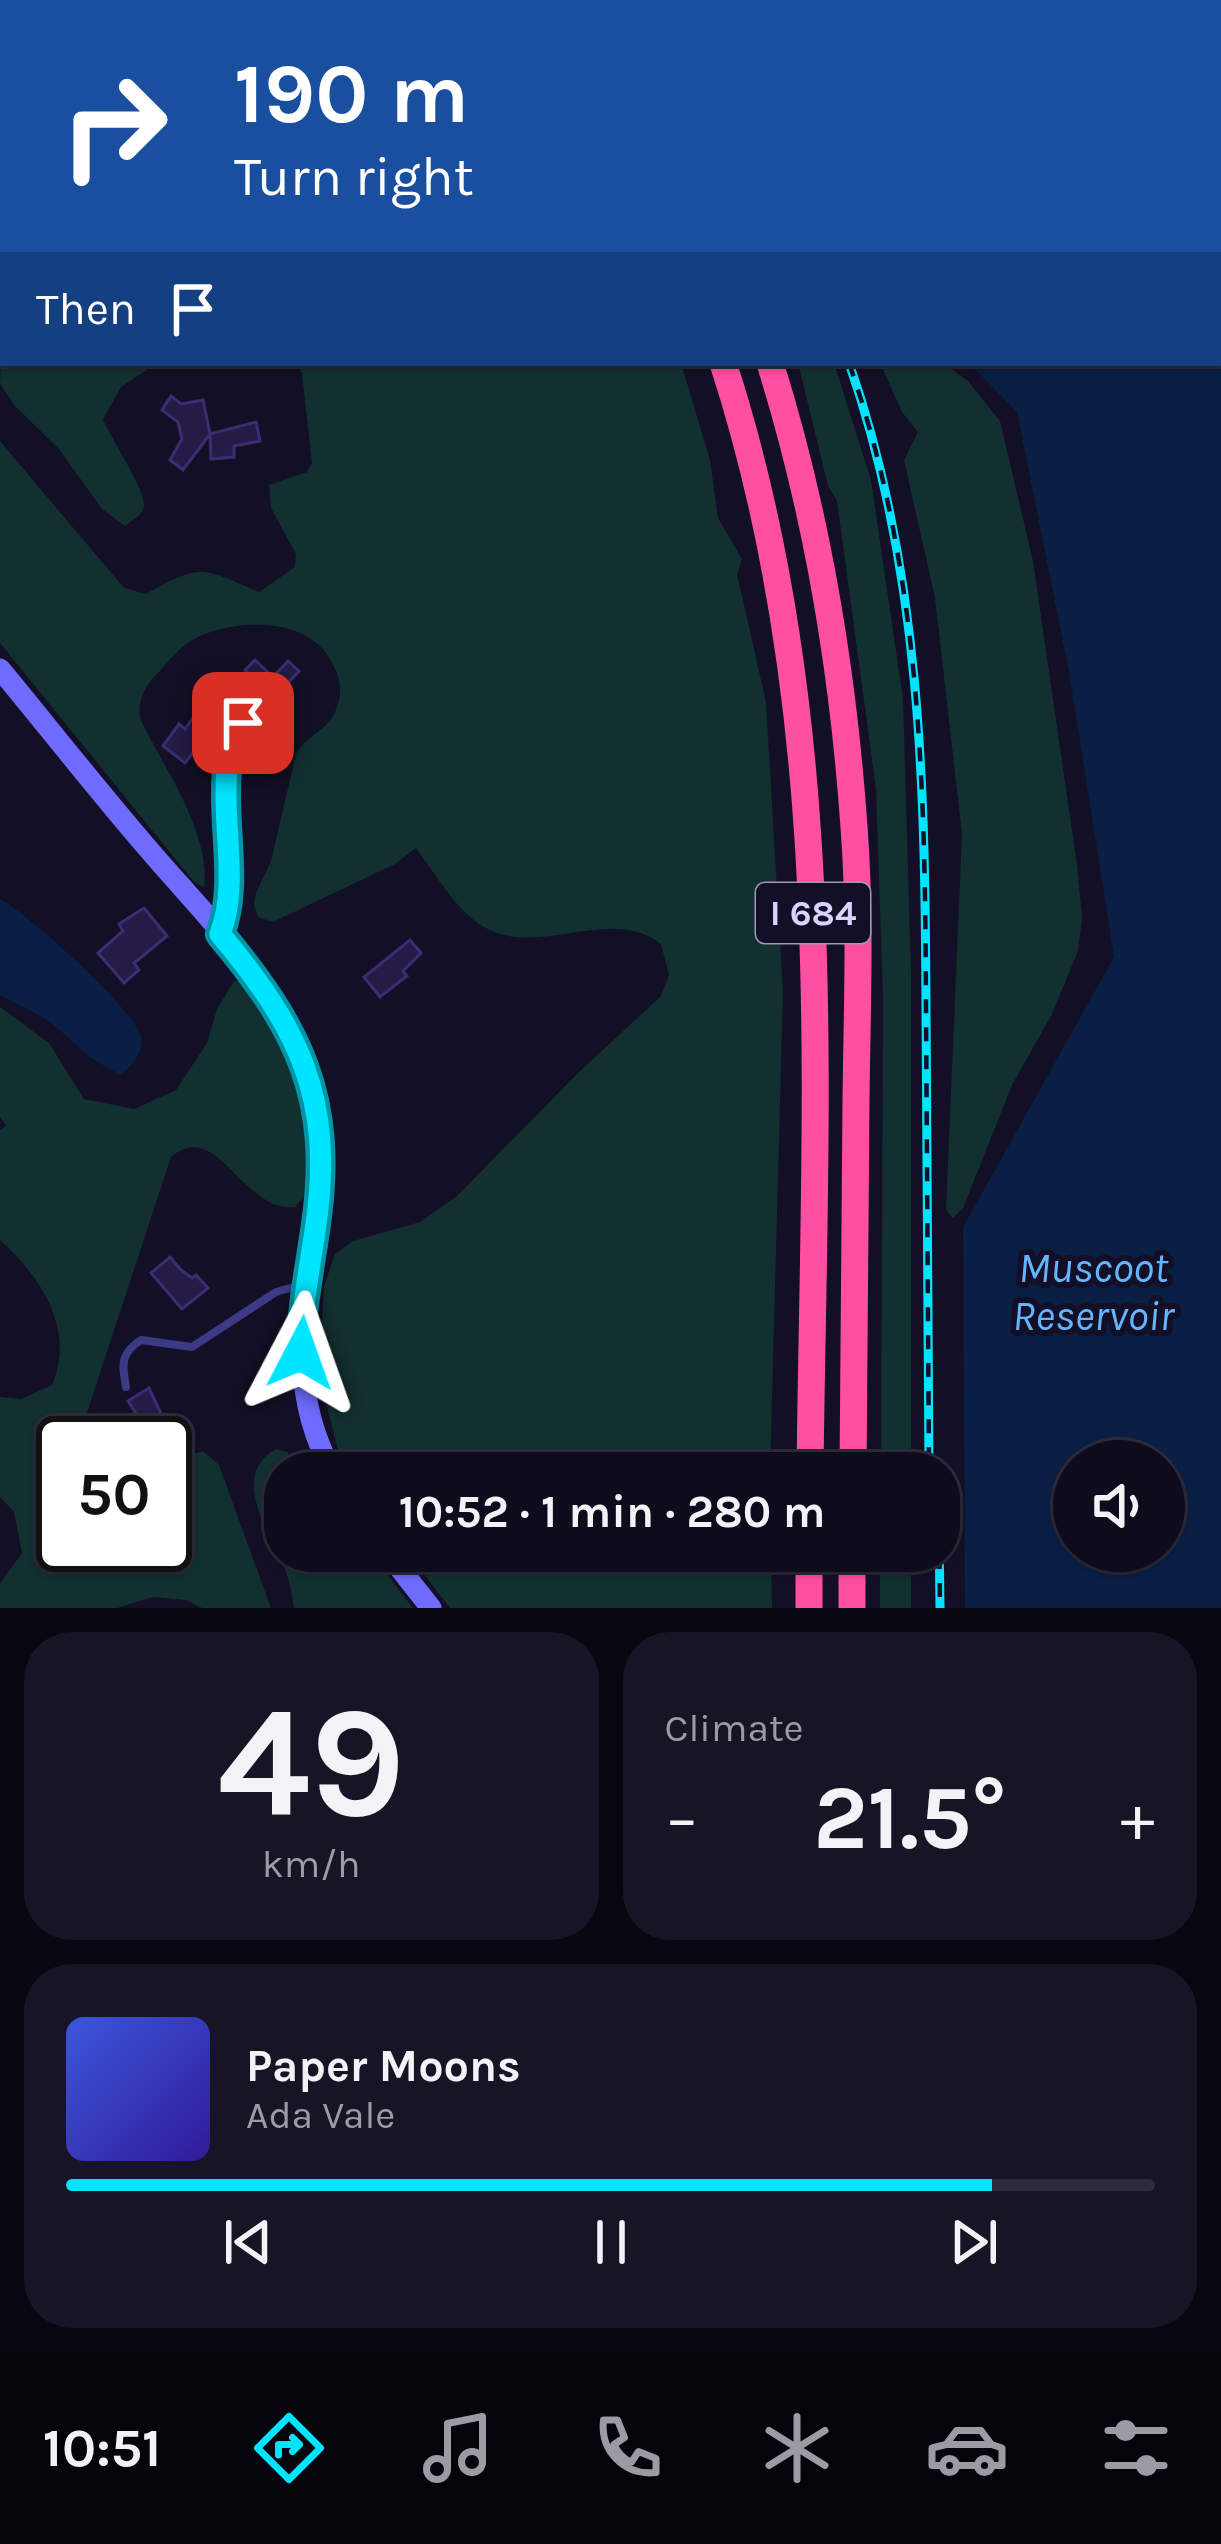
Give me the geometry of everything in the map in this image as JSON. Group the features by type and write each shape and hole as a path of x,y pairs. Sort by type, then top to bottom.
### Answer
{"highway":[{"name":"I 684","path":"724,366 778,575 803,747 813,944 810,1452"},
{"name":"I 684","path":"771,366 821,567 847,742 854,831 853,1452"},
{"path":"808,1608 809,1572"},
{"path":"852,1572 852,1608"}],"main road":[{"path":"0,669 280,1010 305,1061 322,1161 301,1323 303,1381 323,1452"},
{"path":"402,1572 430,1608"}],"lane":[{"path":"220,934 232,904 229,752 243,723"},
{"path":"126,1387 122,1362 127,1349 141,1340 192,1347 276,1292 306,1284"}],"green space":[{"path":"1,366 152,366 121,387 103,419 143,499 141,512 125,526 102,509 59,449 15,406 0,384"},
{"path":"298,366 682,366 710,460 718,518 742,559 737,574 766,702 783,991 771,1452 339,1452 319,1376 324,1286 335,1254 353,1241 420,1222 457,1196 661,996 669,975 661,944 641,933 597,929 527,938 484,927 455,901 416,848 395,864 273,922 258,917 256,893 271,861 296,754 334,715 339,701 335,668 308,637 274,626 217,630 183,647 143,694 141,721 193,824 204,887 194,882 0,643 0,441 124,588 146,594 179,577 202,572 259,592 295,567 296,554 271,508 269,485 307,472 312,463"},
{"path":"799,366 835,366 871,480 903,699 911,972 911,1452 881,1452 883,998 876,789 837,501 828,486"},
{"path":"881,366 947,366 967,380 1000,421 1033,561 1082,918 1078,951 1051,1016 1012,1085 963,1208 953,1218 946,1210 962,834 935,598 904,460 918,432 902,412"},
{"path":"234,981 245,981 301,1089 309,1192 295,1207 276,1205 203,1149 188,1148 171,1157 86,1416 36,1416 36,1572 192,1572 192,1455 203,1451 219,1465 271,1608 202,1608 186,1600 153,1597 117,1608 0,1608 0,1583 22,1553 14,1512 0,1497 0,1397 21,1399 52,1385 60,1344 41,1288 0,1240 0,1130 6,1126 0,1117 0,1007 49,1043 84,1099 134,1109 176,1090 207,1043 217,1009"},
{"path":"264,1458 264,1525 254,1490"},
{"path":"385,1572 413,1608 294,1608 287,1575"},
{"path":"422,1572 771,1572 772,1608 450,1608"},
{"path":"880,1572 911,1572 911,1608 880,1608"}],"water":[{"name":"Muscoot Reservoir","path":"972,366 1221,366 1221,1608 965,1608 963,1227 1114,957 1069,672 1017,412"},
{"path":"0,899 78,962 134,1022 141,1047 120,1075 91,1058 48,1020 0,995"}],"building":[{"path":"171,396 181,404 203,400 210,434 183,470 170,460 182,439 178,422 162,410"},
{"path":"256,422 260,441 234,446 234,457 211,459 210,434"},
{"path":"255,660 273,677 288,661 299,671 268,704 245,670"},
{"path":"192,719 207,735 185,763 163,746 179,724 185,729"},
{"path":"144,908 167,936 134,963 139,970 124,983 98,953 123,931 119,924"},
{"path":"410,940 421,953 403,971 407,976 380,997 364,977"},
{"path":"170,1257 208,1288 182,1309 151,1273"},
{"path":"149,1388 162,1416 138,1416 128,1401"}],"railway":[{"path":"850,366 892,521 905,602 920,764 929,1452"},
{"path":"940,1572 940,1608"}],"route":[{"path":"243,723 229,752 232,904 220,934 280,1010 305,1061 318,1110 320,1193 301,1353"}]}
